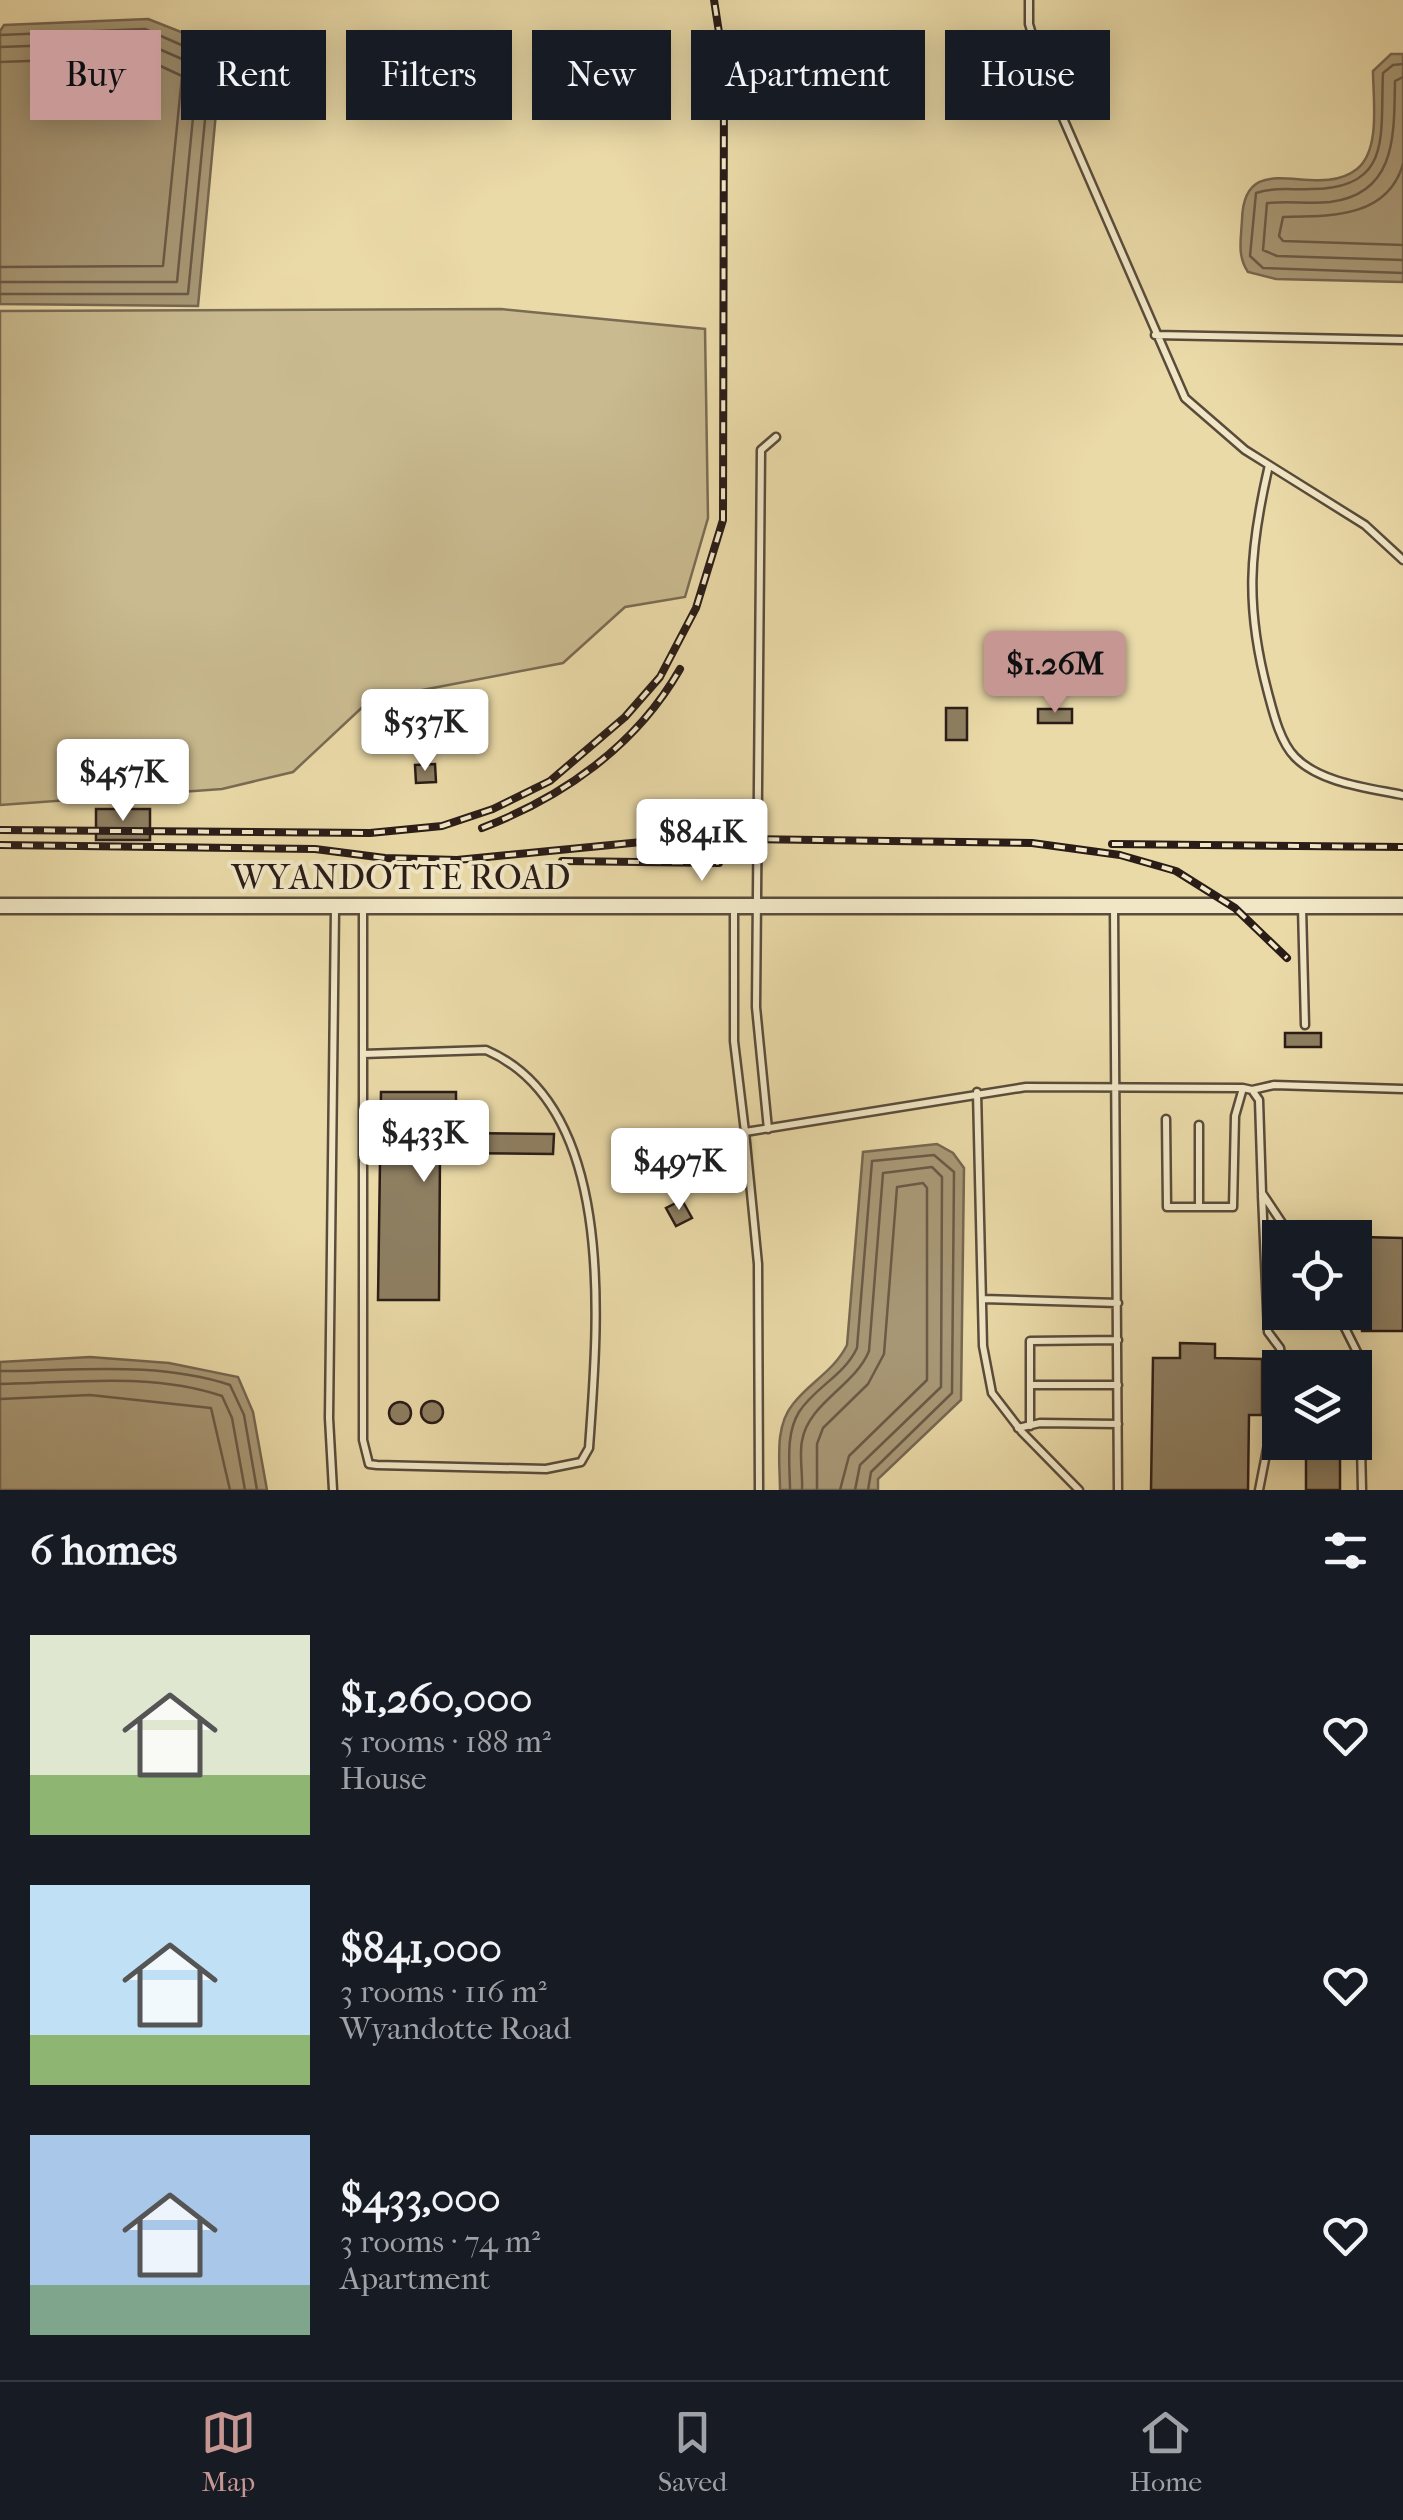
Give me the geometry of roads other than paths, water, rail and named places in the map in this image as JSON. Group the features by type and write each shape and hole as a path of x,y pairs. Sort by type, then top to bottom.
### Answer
{"street":[{"name":"WYANDOTTE ROAD","path":"0,906 1403,906"}],"lane":[{"path":"1029,0 1029,24 1045,76 1155,335 1186,398 1269,465 1365,525 1403,560"},
{"path":"1155,335 1403,340"},
{"path":"768,1129 756,1007 761,450 776,437"},
{"path":"1269,465 1252,537 1249,586 1254,640 1275,719 1294,757 1340,782 1403,795"},
{"path":"734,906 734,1041 758,1264 760,1490"},
{"path":"1114,906 1118,1490"},
{"path":"1302,906 1305,1025"},
{"path":"333,1490 329,1418 335,908"},
{"path":"362,908 362,1054 363,1454 369,1464 378,1466 546,1469 581,1462 588,1448 598,1326 594,1254 574,1153 562,1126 539,1091 500,1056 486,1050 362,1054"},
{"path":"746,1132 1026,1087 1403,1089"},
{"path":"1166,1119 1167,1208 1234,1207 1235,1116 1243,1088"},
{"path":"1252,1090 1261,1114 1268,1332 1279,1350"},
{"path":"977,1092 983,1346 992,1394 1018,1428 1079,1490"},
{"path":"1200,1125 1200,1207"},
{"path":"1262,1193 1280,1220"},
{"path":"983,1299 1118,1302"},
{"path":"1030,1426 1030,1341 1118,1340"},
{"path":"1030,1386 1118,1386"},
{"path":"1018,1428 1118,1424"},
{"path":"1259,1490 1265,1460"},
{"path":"1361,1460 1362,1490"}],"water":[{"path":"148,19 181,32 181,120 215,120 198,306 0,304 0,31 4,25"},
{"path":"1391,54 1403,54 1403,282 1276,279 1248,272 1240,247 1246,197 1255,185 1268,179 1340,178 1357,169 1365,160 1373,137 1373,71"},
{"path":"937,1144 953,1153 964,1168 961,1400 878,1479 878,1490 780,1490 779,1445 787,1413 847,1345 863,1152"},
{"path":"90,1357 169,1363 238,1377 253,1412 267,1490 0,1490 0,1362"}],"railway":[{"path":"0,830 370,833 442,826 493,809 550,781 625,717 660,677 696,608 723,520 724,65 714,0"},
{"path":"482,828 541,801 595,766 642,722 680,669"},
{"path":"0,845 315,849 385,858 457,860 683,838 1032,843 1120,855 1176,871 1235,908 1287,958"},
{"path":"1112,844 1403,847"},
{"path":"562,861 719,863"}]}
